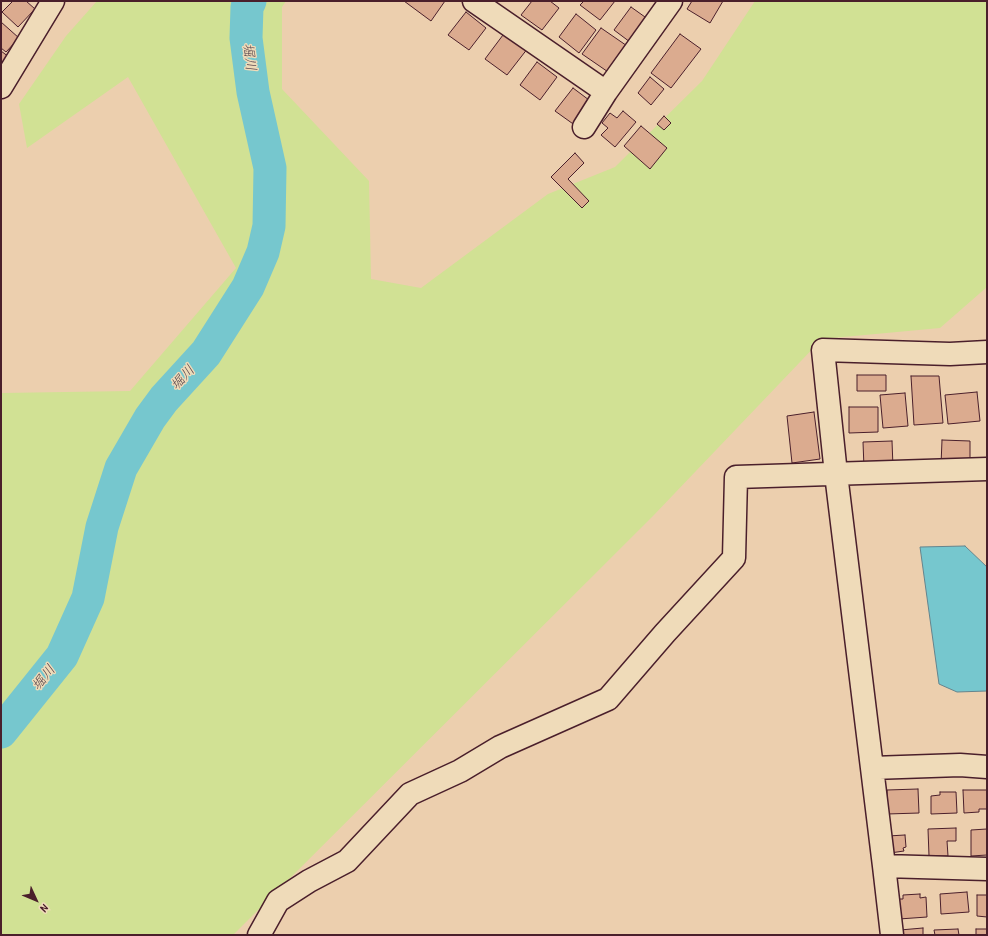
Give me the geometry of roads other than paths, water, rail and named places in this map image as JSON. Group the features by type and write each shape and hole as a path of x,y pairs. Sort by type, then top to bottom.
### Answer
{"street":[{"path":"1,87 53,1"},
{"path":"474,1 606,92"},
{"path":"584,127 664,3"},
{"path":"892,935 836,474 823,350 950,354 987,352"},
{"path":"259,935 278,901 348,861 410,794 460,771 500,747 608,698 734,558 736,477 987,469"},
{"path":"872,768 960,765 987,767"},
{"path":"884,866 987,869"}],"water":[{"path":"965,546 987,567 987,691 957,692 939,684 920,547"}],"waterway":[{"name":"堀川","path":"1,732 62,656 88,598 102,527 121,468 150,418 164,399 206,353 248,287 263,252 269,226 270,168 253,92 246,38 247,7 250,1"}]}
